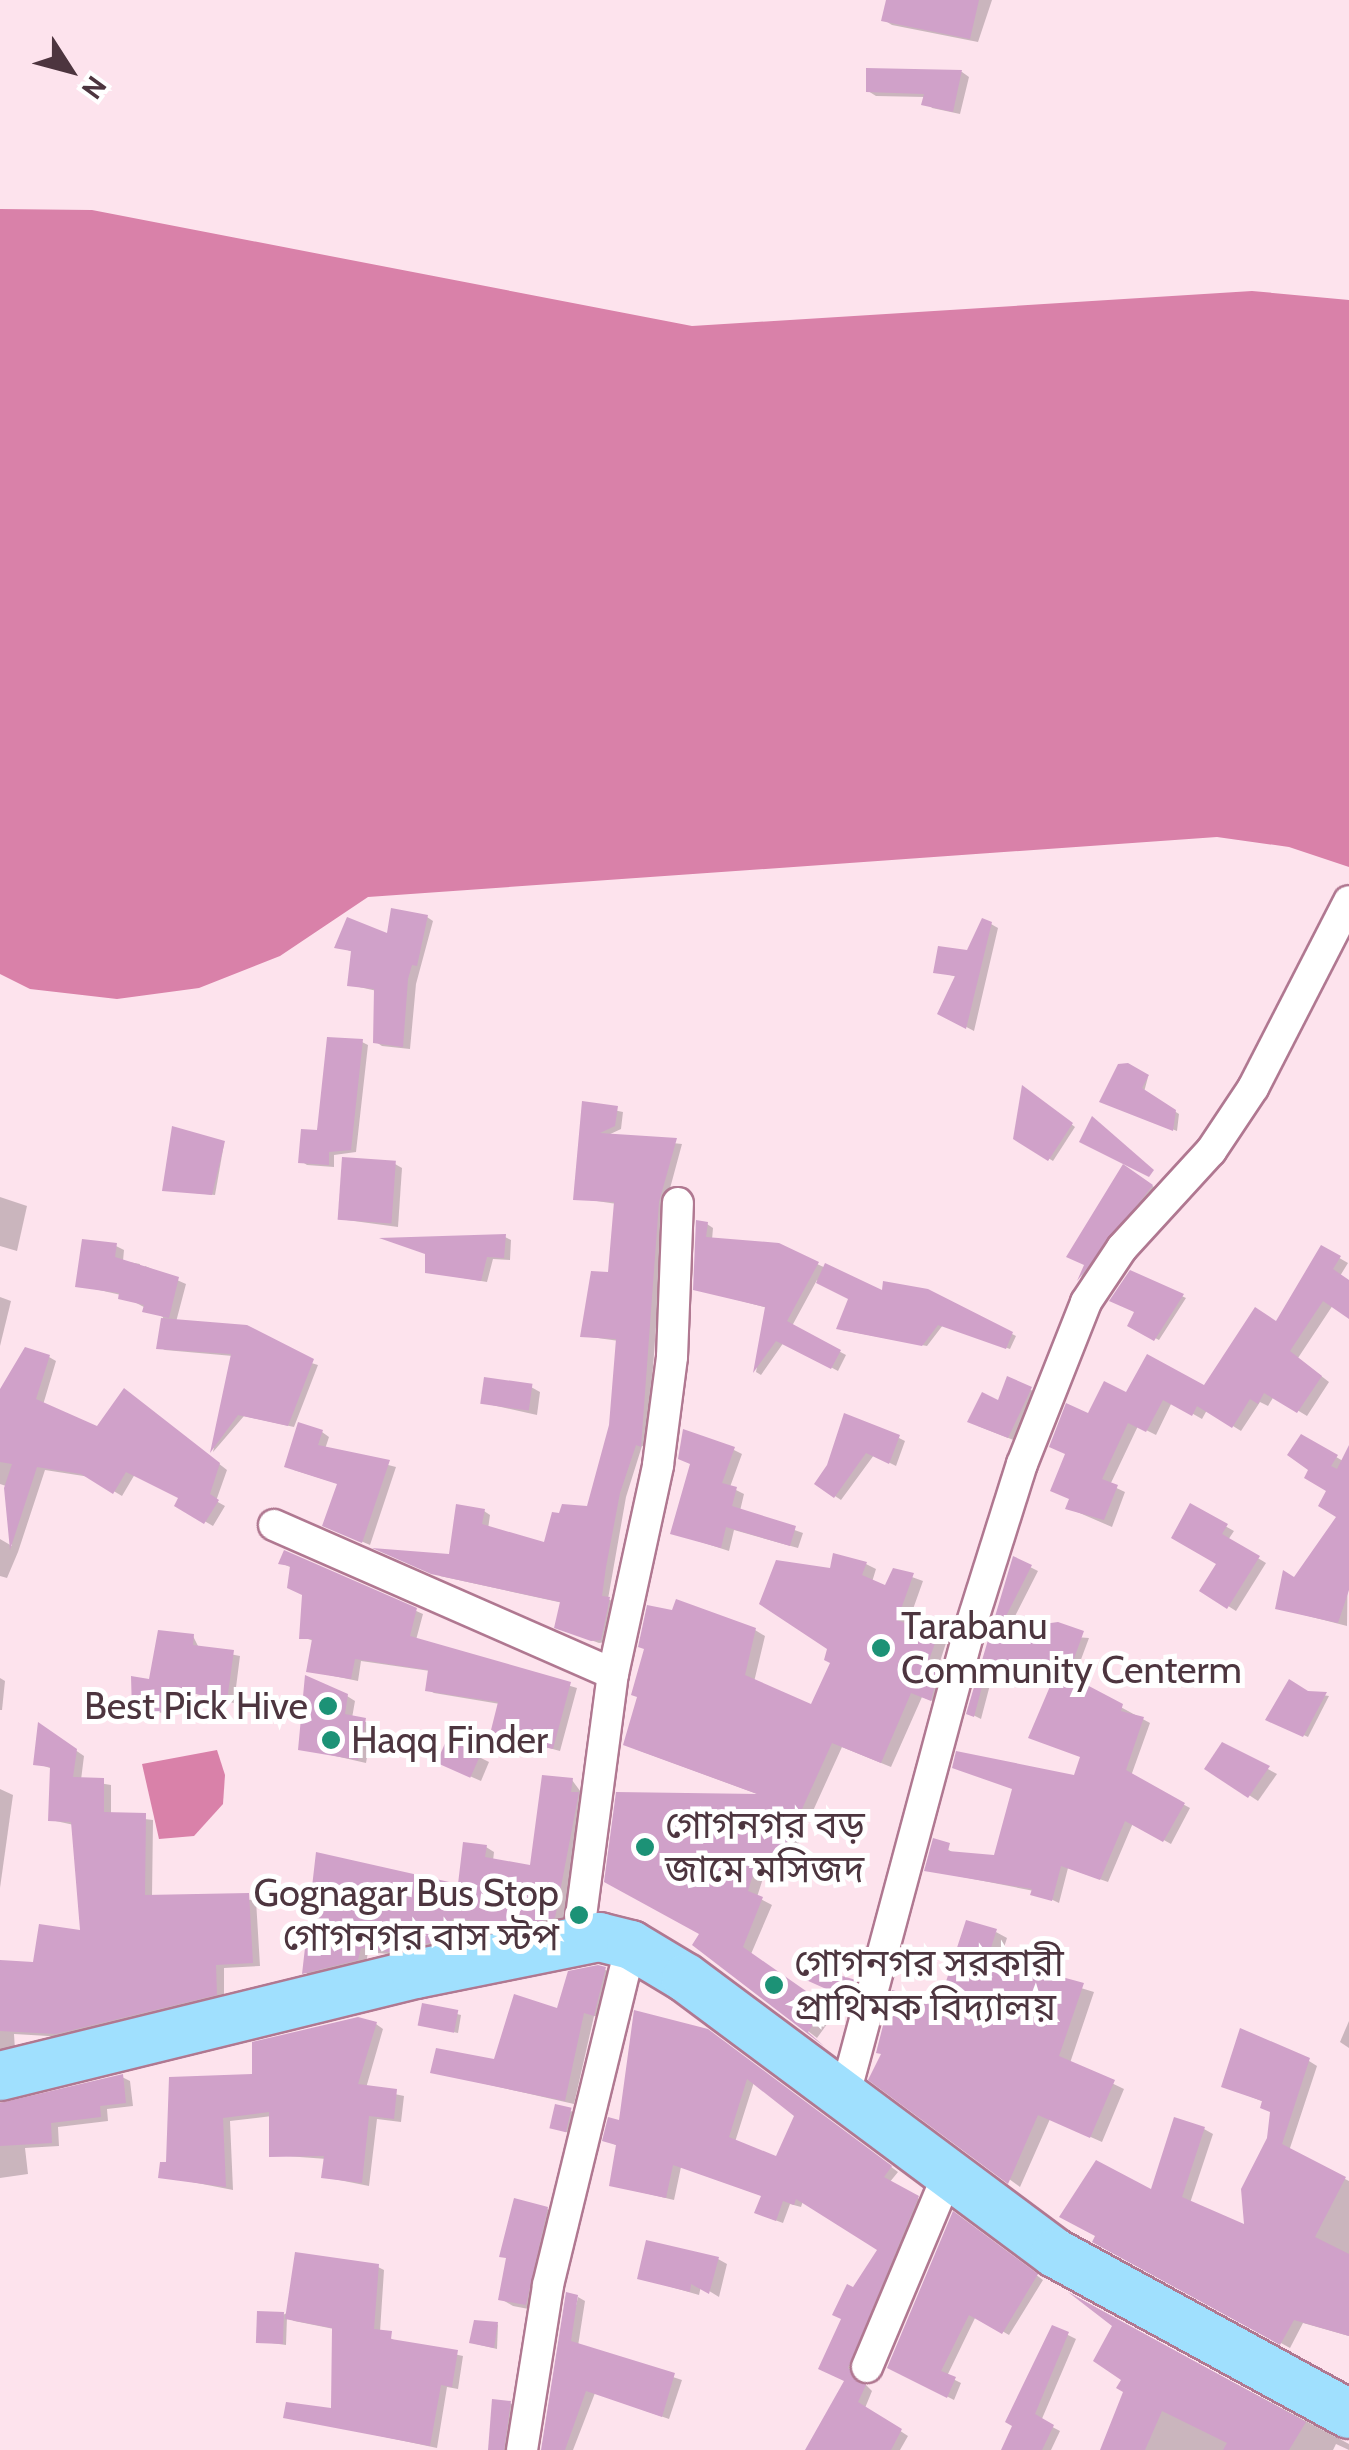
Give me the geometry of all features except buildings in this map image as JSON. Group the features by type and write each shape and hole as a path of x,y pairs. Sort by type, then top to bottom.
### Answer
{"main road":[{"path":"0,2076 578,1939 631,1946 950,2170 1055,2253 1349,2414"}],"street":[{"path":"845,2094 968,1635 1022,1464 1086,1302 1122,1248 1211,1151 1253,1088 1349,901"},
{"path":"578,1939 613,1674 658,1465 672,1357 678,1204"},
{"path":"274,1525 613,1674"},
{"path":"522,2450 548,2284 631,1946"},
{"path":"867,2367 950,2170"}],"shaded area":[{"path":"0,209 92,210 692,326 1252,291 1349,300 1349,867 1289,847 1217,837 368,897 280,956 199,988 117,999 30,989 0,974"},
{"path":"217,1750 225,1775 223,1804 194,1836 159,1839 142,1764"}],"place":[{"name":"Tarabanu Community Centerm","path":"881,1648"},
{"name":"Best Pick Hive","path":"328,1706"},
{"name":"Haqq Finder","path":"331,1740"},
{"name":"গোগনগর বড় জামে মসিজদ","path":"645,1847"},
{"name":"Gognagar Bus Stop গোগনগর বাস স্টপ","path":"579,1915"},
{"name":"গোগনগর সরকারী প্রাথিমক বিদ্যালয়","path":"774,1985"}]}
